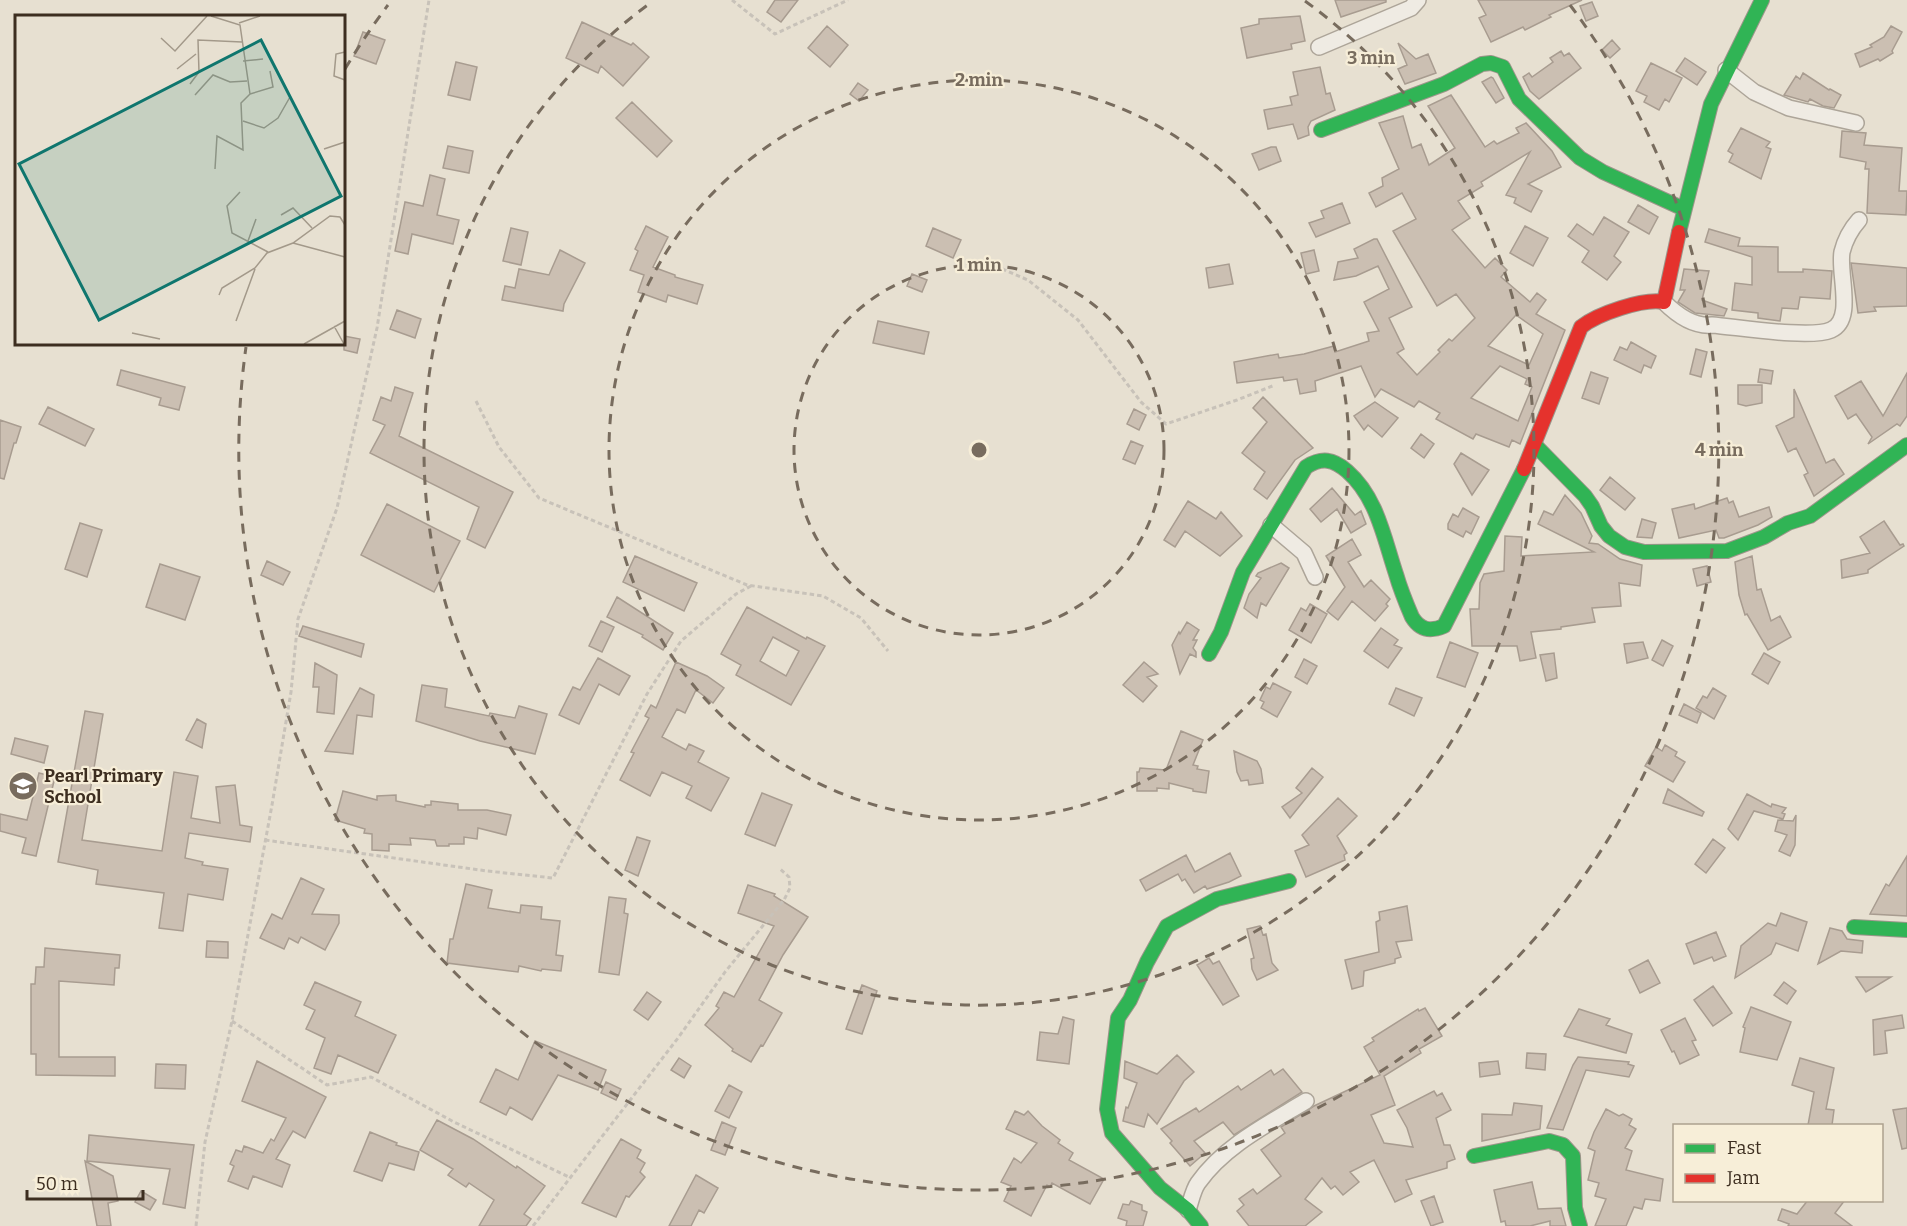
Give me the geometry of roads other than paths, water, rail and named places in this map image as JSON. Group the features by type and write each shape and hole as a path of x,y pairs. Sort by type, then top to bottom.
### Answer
{"street":[{"path":"1318,47 1411,8 1418,0"},
{"path":"1664,302 1684,209 1712,104 1726,70 1762,0"},
{"path":"1321,130 1444,84 1482,64 1491,63 1503,67 1519,99 1548,124 1565,145 1580,158 1603,172 1684,209"},
{"path":"1726,70 1754,92 1789,108 1856,123"},
{"path":"1209,654 1221,632 1239,579 1306,467 1324,458 1334,461 1354,477 1370,499 1413,620 1427,630 1435,630 1444,626 1535,446 1584,323 1650,301 1664,302 1687,320 1702,326 1786,332 1831,330 1844,316 1842,253 1848,236 1859,220"},
{"path":"1535,446 1592,505 1607,534 1623,547 1644,552 1727,550 1764,537 1788,523 1810,516 1907,445"},
{"path":"1271,525 1304,553 1315,577"},
{"path":"1201,1226 1188,1210 1160,1188 1112,1133 1107,1109 1118,1018 1130,1000 1167,926 1217,899 1289,881"},
{"path":"1854,927 1907,930"},
{"path":"1188,1210 1196,1185 1228,1152 1251,1134 1306,1101"},
{"path":"1474,1156 1549,1141 1559,1142 1569,1149 1573,1156 1575,1208 1580,1226"}],"place":[{"name":"Pearl Primary School","path":"23,786"}]}
